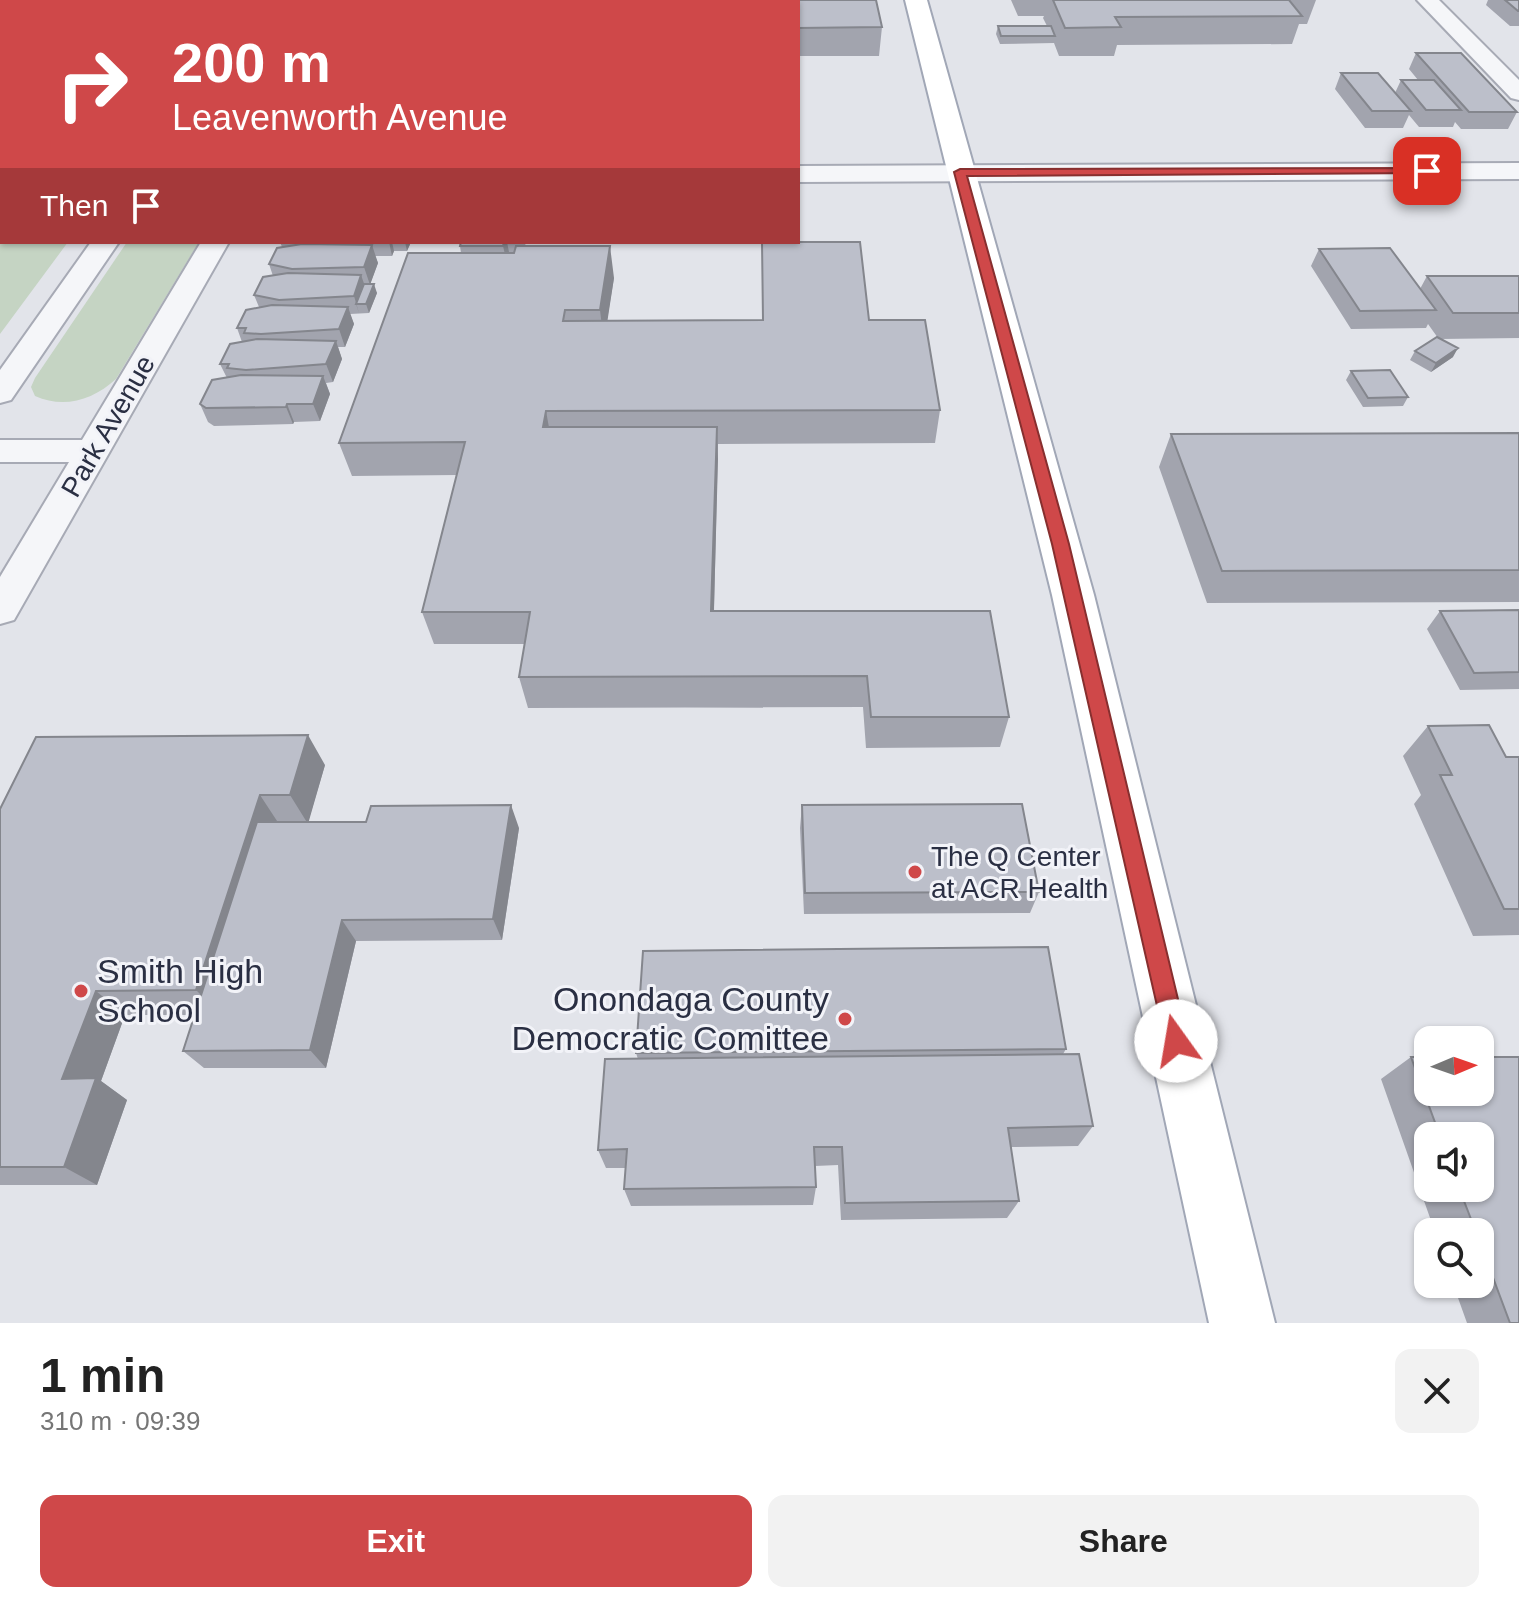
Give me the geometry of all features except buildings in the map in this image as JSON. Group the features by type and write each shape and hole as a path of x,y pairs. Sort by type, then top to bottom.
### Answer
{"main road":[{"path":"916,0 1073,595 1242,1323"}],"street":[{"path":"1427,0 1519,93"},
{"path":"800,174 1519,171"},
{"path":"0,393 104,244"},
{"name":"Park Avenue","path":"0,610 214,244"},
{"path":"0,451 94,451"}],"green space":[{"path":"0,244 67,244 0,334"},
{"path":"126,244 198,244 116,379 88,397 57,402 35,396 31,387"}],"place":[{"name":"The Q Center at ACR Health","path":"915,872"},
{"name":"Smith High School","path":"81,991"},
{"name":"Onondaga County Democratic Comittee","path":"845,1019"}],"route":[{"path":"1176,1041 1073,595 960,172 1427,171"}]}
